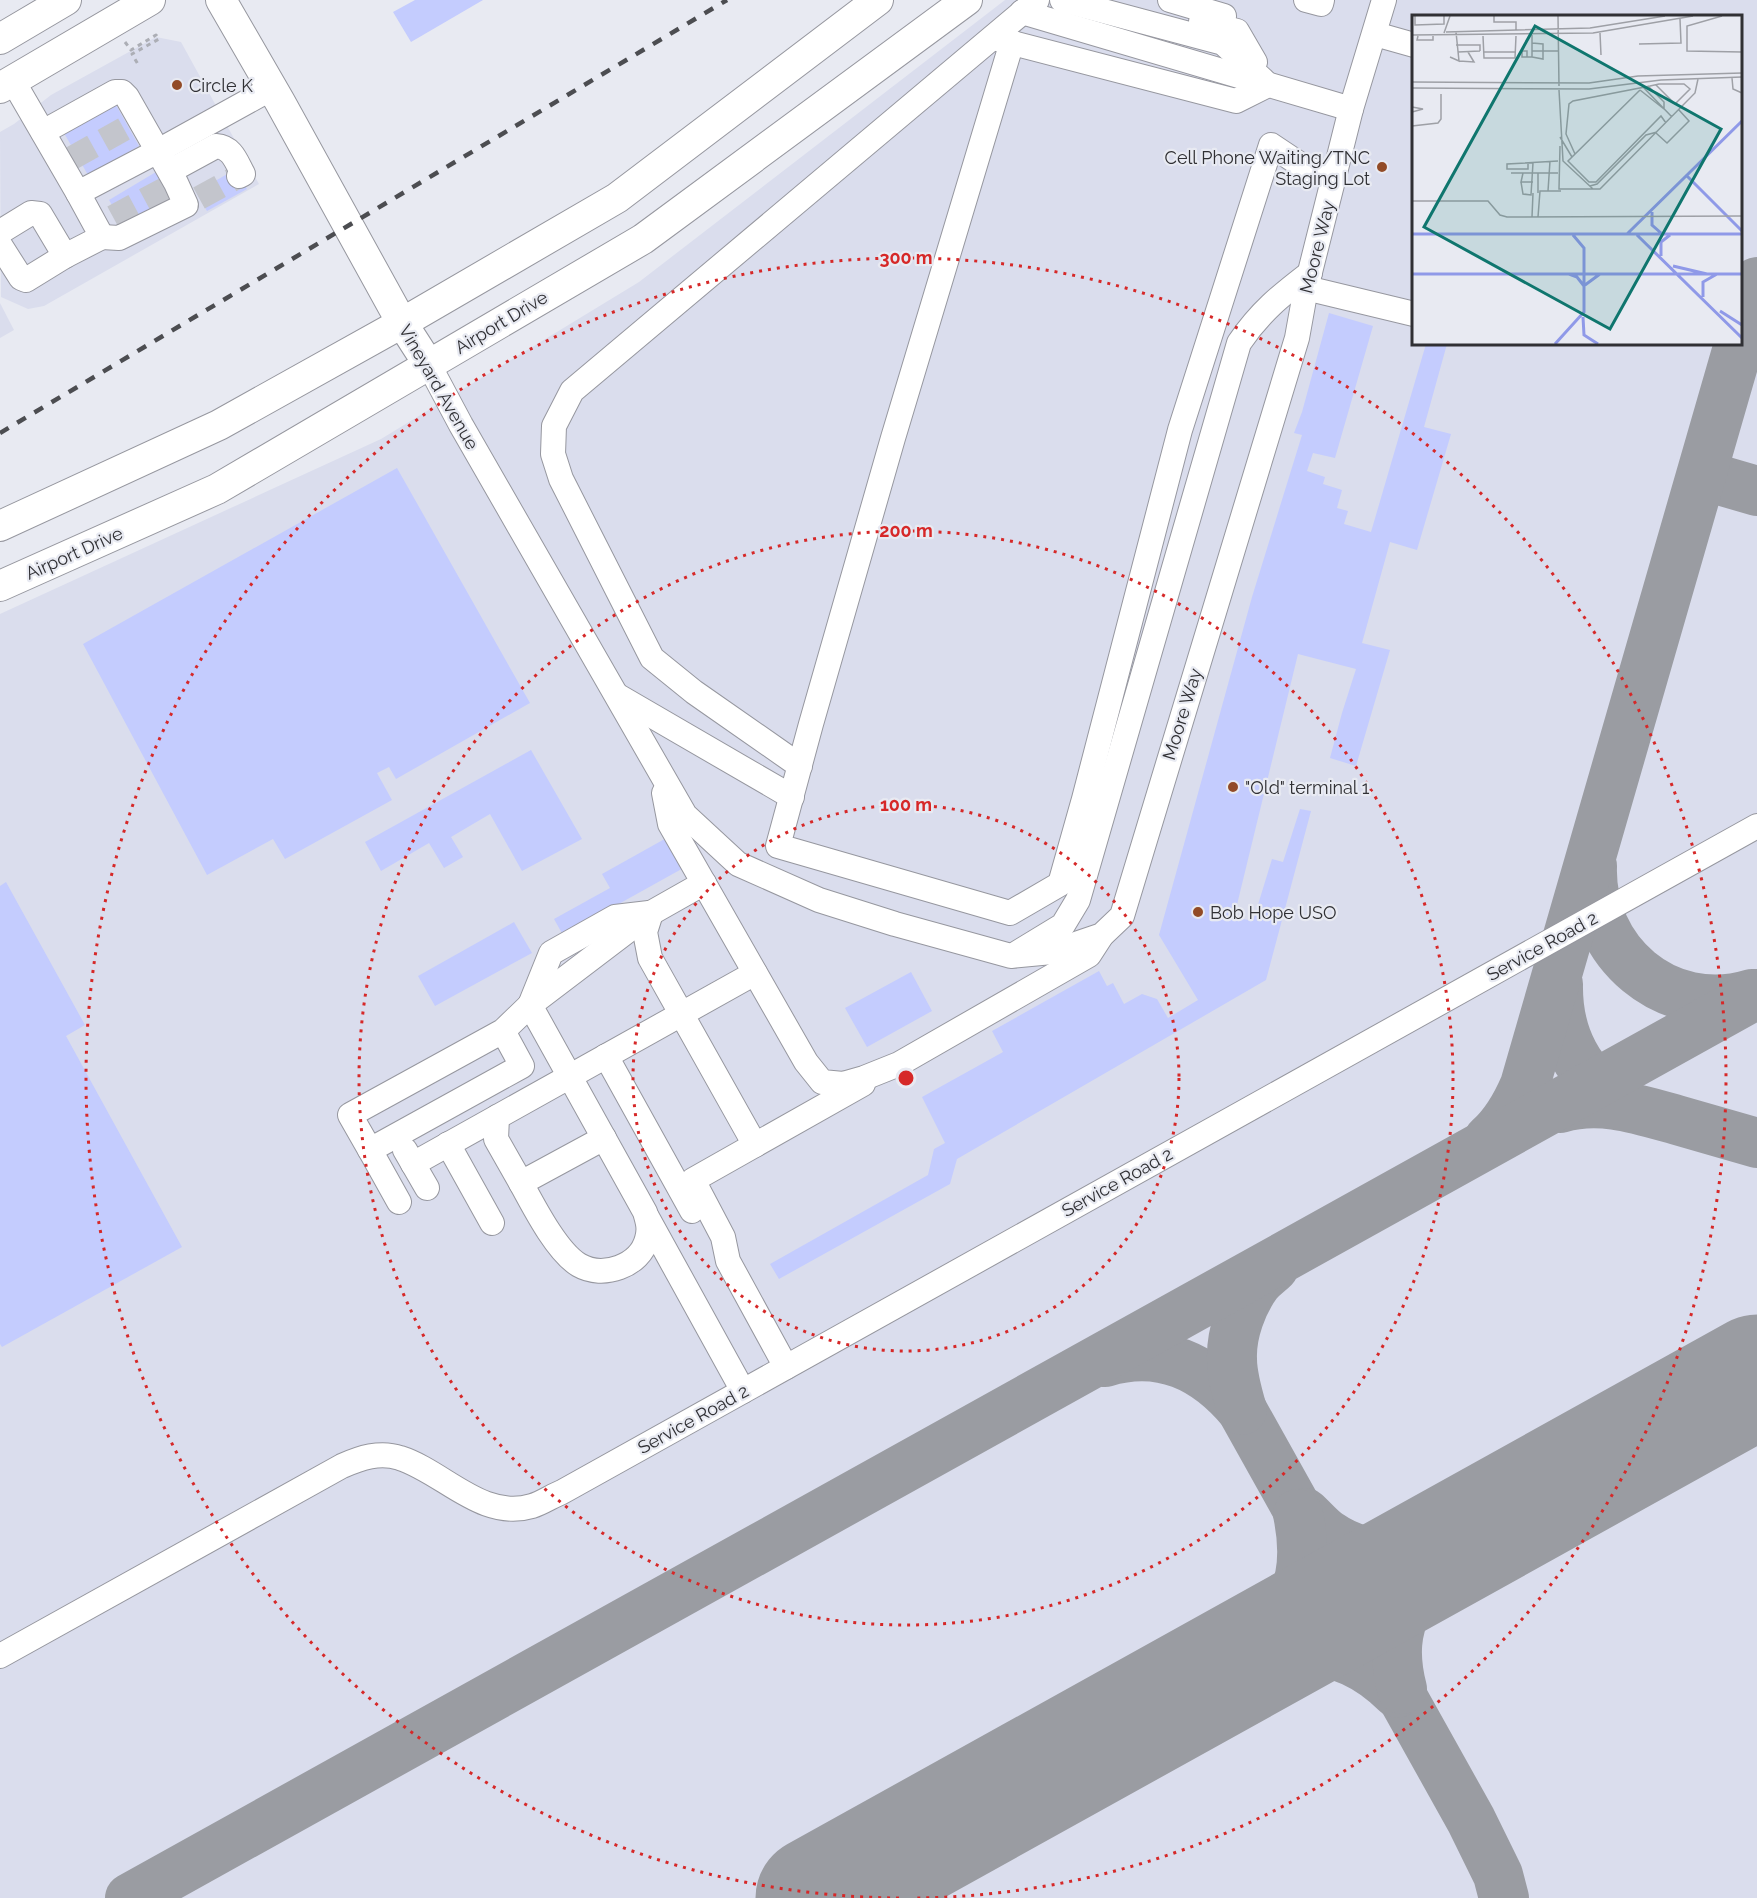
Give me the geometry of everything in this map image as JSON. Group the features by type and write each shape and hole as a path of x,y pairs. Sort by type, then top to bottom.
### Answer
{"main road":[{"path":"0,39 66,0"},
{"path":"6,84 150,0"},
{"name":"Vineyard Avenue","path":"221,0 402,323 429,365"},
{"path":"0,526 219,425 402,323 617,198 878,0"},
{"name":"Airport Drive","path":"0,586 217,489 643,239 967,0"}],"street":[{"path":"1062,0 1223,43 1268,85"},
{"path":"1115,0 1237,31 1268,85"},
{"path":"1170,0 1246,22 1268,85"},
{"path":"1306,0 1321,4 1322,0"},
{"name":"Moore Way","path":"661,772 685,815 738,864 819,900 894,924 1011,956 1052,952 1102,935 1122,916 1297,338 1308,281 1334,176 1384,0"},
{"path":"1017,20 1268,85 1351,110"},
{"path":"1017,20 893,438 778,846 1010,913 1060,884 1180,430 1271,145 1307,169 1334,176"},
{"path":"800,766 694,692 652,658 561,480 553,454 554,426 572,391 1017,20"},
{"path":"1375,34 1412,45"},
{"path":"6,84 43,132 67,161 78,193 104,227 119,238 192,201 167,173 132,124 128,97 122,92 115,92 43,132"},
{"path":"167,173 272,88"},
{"path":"78,193 167,173 216,146 229,150 243,174 239,176"},
{"path":"0,232 32,213 40,214 65,256"},
{"path":"0,245 21,278 26,280 65,256 104,227"},
{"path":"1011,956 1063,925 1078,900 1239,343 1253,322 1274,302 1308,281 1350,299 1412,314"},
{"name":"Vineyard Avenue","path":"429,365 461,425 661,772"},
{"path":"616,695 792,796"},
{"path":"661,772 670,824 806,1062 822,1082 843,1084 899,1064"},
{"name":"Service Road 2","path":"0,1656 361,1457 381,1455 399,1457 471,1497 503,1508 532,1506 562,1492 1757,826"},
{"path":"399,1203 350,1115 503,1031 530,1005 551,953 615,917 651,913 704,883"},
{"path":"651,913 645,932 650,958 755,1145"},
{"path":"786,1367 728,1261 723,1237 693,1180 1089,955 1102,935"},
{"path":"413,1164 755,973"},
{"path":"530,1005 743,1391"},
{"path":"370,1150 522,1066 503,1031"},
{"path":"606,1056 711,1245 728,1261"},
{"path":"497,1117 496,1139 521,1184 564,1254 581,1266 598,1271 616,1270 637,1258 647,1242 649,1227 645,1212"},
{"path":"396,1135 427,1188"},
{"path":"521,1184 604,1138"},
{"path":"448,1144 492,1223"}],"path":[{"path":"125,42 131,50 156,35 159,39 132,54 139,66"}],"shaded area":[{"path":"1005,0 1757,0 1757,1898 0,1898 0,614 381,439 639,282"},
{"path":"156,37 181,42 259,184 44,306 28,309 1,297 0,132 51,95"},
{"path":"0,303 14,330 0,338"}],"building":[{"path":"415,0 483,0 411,42 393,12"},
{"path":"116,105 139,146 88,175 64,133"},
{"path":"161,169 180,201 128,232 109,200"},
{"path":"236,169 247,189 207,211 196,192"},
{"name":"\"Old\" terminal 1","path":"1329,313 1373,326 1335,458 1313,453 1307,471 1325,477 1323,484 1342,490 1337,508 1348,511 1344,524 1371,532 1426,345 1447,345 1424,427 1451,434 1417,550 1390,542 1362,643 1390,650 1356,766 1330,758 1356,669 1298,654 1234,917 1253,921 1272,859 1283,862 1300,809 1311,811 1266,980 957,1159 950,1184 779,1279 770,1264 928,1175 934,1149 945,1143 922,1097 1003,1052 992,1031 1099,971 1107,986 1113,983 1124,1004 1142,994 1157,999 1168,1018 1198,1000 1159,935 1252,597 1302,435 1294,433 1302,412"},
{"path":"397,468 530,703 396,779 389,767 377,773 392,800 285,859 273,839 207,875 83,644"},
{"path":"531,750 582,839 522,871 490,814 451,837 463,857 444,868 429,843 381,871 365,842"},
{"path":"670,836 687,866 563,935 554,919 610,888 602,874"},
{"path":"6,882 85,1025 66,1036 182,1247 2,1347 0,1344 0,886"},
{"path":"514,922 532,953 435,1006 418,976"},
{"path":"911,972 932,1011 867,1047 845,1008"}],"taxiway":[{"path":"1742,333 1757,282"},
{"path":"1489,1139 1510,1114 1525,1085 1739,345"},
{"path":"1702,475 1757,491"},
{"path":"1592,866 1594,897 1604,926 1619,951 1639,972 1663,987 1690,997 1720,999 1752,994"},
{"path":"1558,984 1561,1020 1573,1053 1594,1081 1624,1103"},
{"path":"130,1898 1757,994"},
{"path":"1560,1108 1590,1103 1619,1105 1757,1143"},
{"path":"1242,1410 1232,1365 1236,1329 1242,1309 1252,1291 1274,1267"},
{"path":"1105,1362 1125,1357 1145,1356 1163,1358 1181,1364 1198,1371 1213,1382 1242,1410 1471,1820 1498,1875 1504,1898"},
{"path":"1305,1513 1326,1533 1346,1545 1380,1553 1414,1551 1467,1537"},
{"path":"1237,1665 1271,1632 1293,1599 1302,1561 1302,1539 1298,1514"},
{"path":"1402,1689 1397,1663 1402,1621 1421,1587 1467,1537"},
{"path":"1237,1665 1281,1652 1318,1651 1333,1654 1360,1665 1397,1693"}],"runway":[{"path":"817,1898 1757,1376"}],"tunnel":[{"path":"72,158 124,129"},
{"path":"199,198 239,176"},
{"path":"113,217 165,189"}],"railway":[{"path":"0,433 727,0"}],"place":[{"name":"Circle K","path":"177,85"},
{"name":"Cell Phone Waiting/TNC Staging Lot","path":"1382,167"},
{"name":"\"Old\" terminal 1","path":"1233,787"},
{"name":"Bob Hope USO","path":"1198,912"}]}
